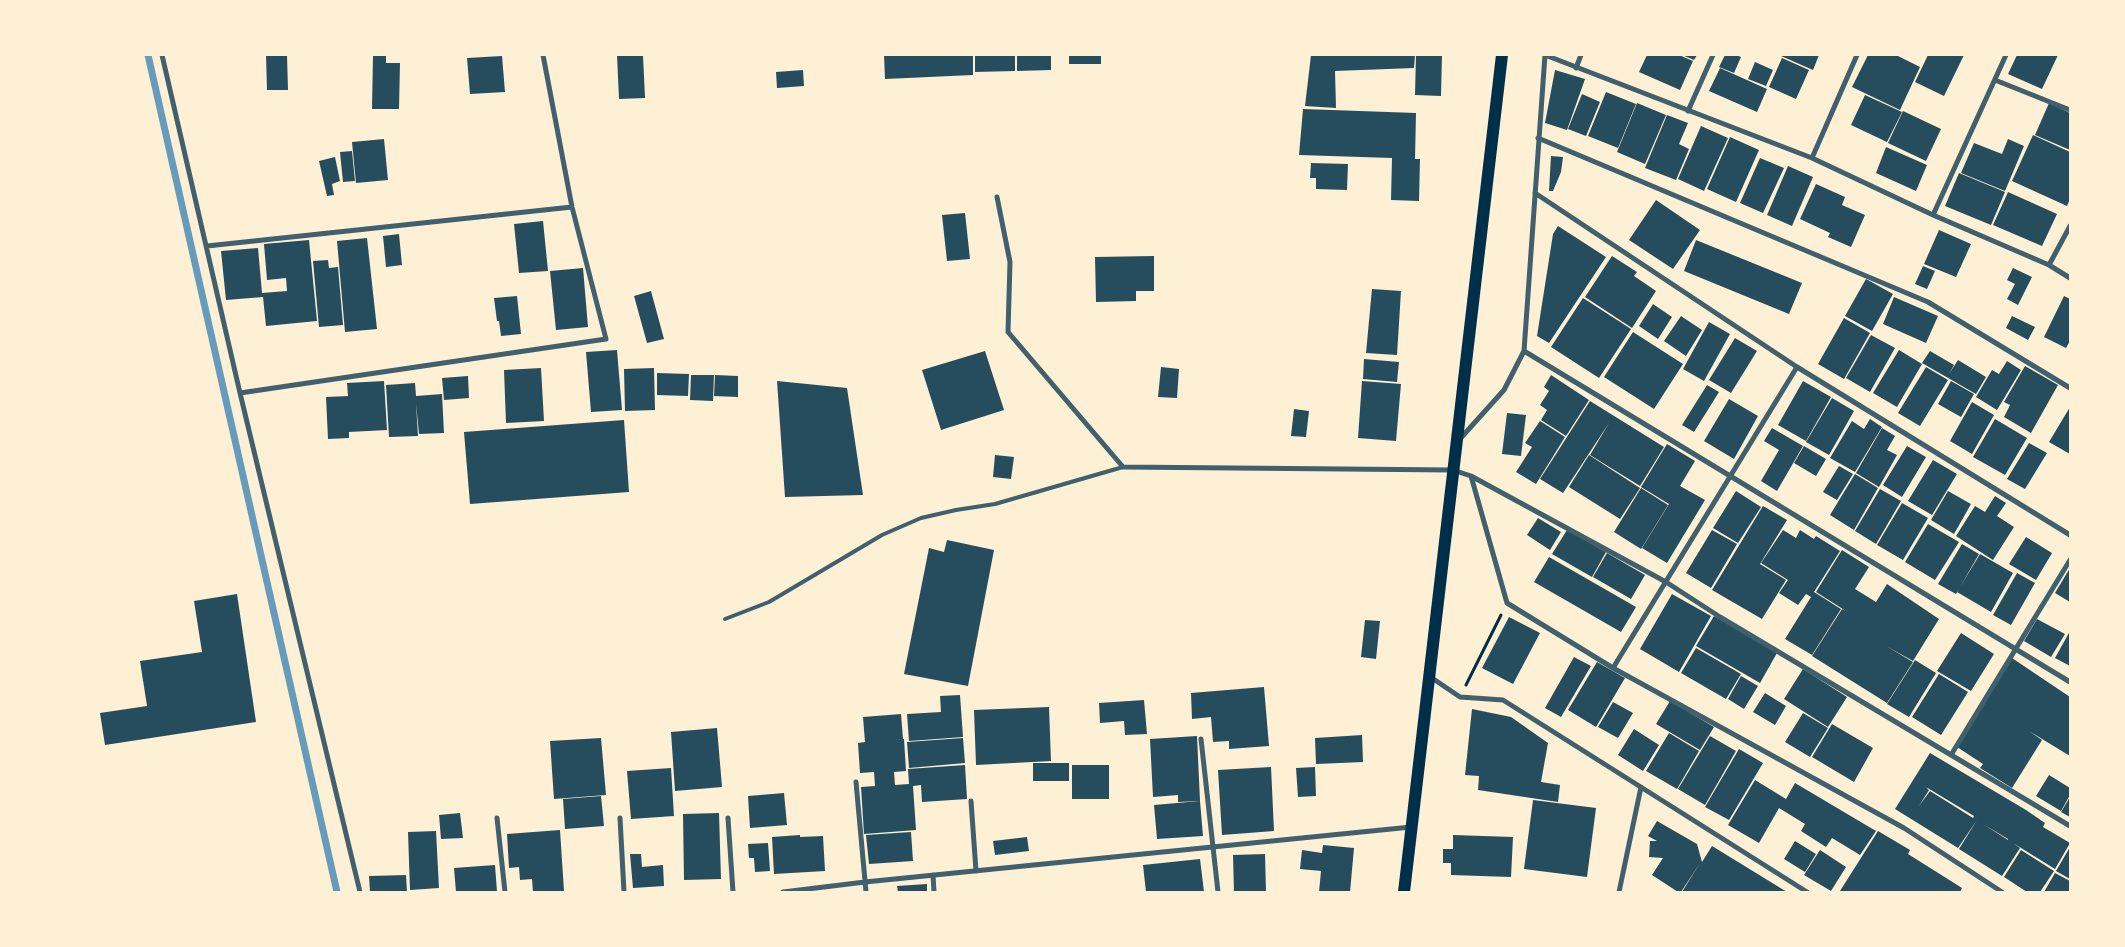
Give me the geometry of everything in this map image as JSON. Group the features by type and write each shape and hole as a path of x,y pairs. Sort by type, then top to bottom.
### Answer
{"main road":[{"path":"1404,892 1502,55"}],"street":[{"path":"162,55 240,393 360,892"},
{"path":"240,393 606,339 572,207 543,55"},
{"path":"1456,444 1504,390 1524,351 1545,55 1812,158 1932,215 2049,266 2070,278"},
{"path":"1576,68 1581,55"},
{"path":"1688,110 1713,55"},
{"path":"1812,158 1857,55"},
{"path":"1932,215 2006,55"},
{"path":"1995,80 2070,110"},
{"path":"1538,138 1928,302 2070,388"},
{"path":"1535,194 1796,367 2070,535"},
{"path":"997,197 1010,262 1008,332 1123,467 1453,470 1471,476 1666,582 1720,617 2070,826"},
{"path":"207,246 572,207"},
{"path":"2049,266 2070,226"},
{"path":"1524,351 2070,682"},
{"path":"1613,668 1796,367"},
{"path":"1471,476 1507,603 1613,668 1904,828 2002,892"},
{"path":"1951,755 2070,560"},
{"path":"1429,675 1460,697 1503,700 1807,892"},
{"path":"1201,739 1218,892"},
{"path":"856,782 866,892"},
{"path":"1619,892 1641,787"},
{"path":"971,801 976,871"},
{"path":"497,818 505,892"},
{"path":"620,818 624,892"},
{"path":"728,818 732,892"},
{"path":"783,892 932,875 1412,827"},
{"path":"932,875 934,892"}],"lane":[{"path":"725,619 769,602 882,535 921,518 996,504 1123,467"}],"path":[{"path":"1460,697 1507,603"}],"building":[{"path":"266,55 287,55 288,90 267,90"},
{"path":"373,55 386,55 386,63 400,63 399,109 372,109"},
{"path":"617,55 643,55 645,98 619,99"},
{"path":"884,55 973,55 973,75 885,79"},
{"path":"975,55 1015,55 1015,71 975,72"},
{"path":"1017,55 1051,55 1051,70 1017,71"},
{"path":"1069,55 1101,55 1101,64 1069,64"},
{"path":"1311,55 1415,55 1414,68 1335,71 1336,108 1305,106"},
{"path":"1416,55 1442,55 1441,96 1415,95"},
{"path":"1647,55 1679,55 1693,61 1680,90 1639,72"},
{"path":"1682,55 1697,55 1694,60"},
{"path":"1725,55 1741,57 1734,73 1719,67"},
{"path":"1782,55 1819,55 1813,70"},
{"path":"1868,55 1896,55 1920,67 1900,110 1852,87"},
{"path":"1928,55 1964,55 1944,96 1915,82"},
{"path":"2017,55 2058,55 2042,89 2008,74"},
{"path":"502,56 505,92 470,94 467,58"},
{"path":"1782,58 1809,70 1796,99 1769,87"},
{"path":"1755,62 1773,70 1766,86 1748,79"},
{"path":"1720,68 1767,89 1757,112 1709,91"},
{"path":"803,70 804,86 777,88 776,72"},
{"path":"1555,70 1585,79 1567,130 1545,123"},
{"path":"1606,92 1636,104 1618,148 1588,136"},
{"path":"1582,94 1600,102 1586,136 1568,129"},
{"path":"1865,95 1902,112 1887,142 1851,125"},
{"path":"1637,103 1666,115 1645,164 1617,152"},
{"path":"2049,103 2070,113 2070,150 2035,135"},
{"path":"1303,109 1416,113 1415,159 1420,159 1419,201 1391,200 1392,158 1299,155"},
{"path":"1903,111 1941,129 1926,161 1888,143"},
{"path":"1667,115 1688,123 1679,144 1689,149 1676,180 1645,168"},
{"path":"1701,126 1728,138 1704,191 1678,179"},
{"path":"2033,135 2070,152 2070,199 2067,206 2012,181"},
{"path":"1730,137 1759,150 1736,202 1707,189"},
{"path":"384,139 388,180 356,183 352,142"},
{"path":"2008,139 2024,146 2005,191 1961,173 1974,143 2002,154"},
{"path":"1886,147 1927,165 1916,191 1876,173"},
{"path":"352,151 355,181 343,182 340,152"},
{"path":"1551,156 1563,157 1561,172 1553,191 1549,191"},
{"path":"335,157 340,181 332,184 334,195 327,196 319,161"},
{"path":"1760,158 1784,168 1763,213 1740,203"},
{"path":"1311,163 1348,164 1347,190 1316,189 1316,178 1310,178"},
{"path":"1788,166 1813,177 1792,226 1767,215"},
{"path":"1959,173 2005,192 1991,225 1945,206"},
{"path":"1816,184 1845,197 1842,205 1865,215 1851,247 1828,237 1830,233 1800,219"},
{"path":"2008,192 2057,214 2042,246 1993,225"},
{"path":"1656,200 1700,230 1673,269 1629,240"},
{"path":"965,213 970,259 947,261 942,215"},
{"path":"543,221 548,271 519,273 514,224"},
{"path":"1558,226 1606,257 1549,343 1537,336 1553,234"},
{"path":"1939,230 1971,244 1956,277 1924,264"},
{"path":"399,234 402,265 386,267 383,236"},
{"path":"367,238 377,329 345,332 337,241"},
{"path":"309,240 317,321 266,326 263,297 226,300 221,251 258,248 262,293 287,291 286,278 267,280 264,244"},
{"path":"1696,240 1802,283 1789,314 1684,271"},
{"path":"1154,256 1154,291 1136,291 1136,301 1096,302 1095,257"},
{"path":"1612,256 1637,272 1634,276 1656,291 1632,328 1585,297"},
{"path":"328,260 329,268 338,267 343,325 319,327 313,261"},
{"path":"1923,266 1935,271 1927,289 1915,284"},
{"path":"583,268 588,327 556,330 550,271"},
{"path":"2013,268 2032,277 2018,305 2007,299 2015,284 2007,280"},
{"path":"1866,279 1893,294 1872,331 1845,316"},
{"path":"1372,289 1401,291 1397,355 1366,353"},
{"path":"651,291 664,339 647,343 634,296"},
{"path":"517,296 521,334 501,336 494,298"},
{"path":"2064,296 2070,299 2070,341 2066,348 2044,337"},
{"path":"1894,297 1938,316 1926,343 1883,324"},
{"path":"1583,298 1631,329 1599,378 1551,347"},
{"path":"1653,304 1672,317 1658,339 1639,326"},
{"path":"1681,316 1702,330 1686,356 1664,341"},
{"path":"2012,316 2035,327 2028,340 2006,328"},
{"path":"1844,318 1870,333 1844,379 1818,364"},
{"path":"1709,322 1730,334 1704,381 1683,369"},
{"path":"1633,332 1683,364 1654,409 1604,377"},
{"path":"1871,335 1895,348 1870,392 1846,378"},
{"path":"1735,338 1757,351 1731,393 1709,380"},
{"path":"617,350 622,410 591,412 586,352"},
{"path":"1899,350 1922,364 1897,407 1873,393"},
{"path":"985,351 1004,410 941,430 922,370"},
{"path":"1930,351 1954,365 1949,374 1958,360 1986,377 1976,394 1922,363"},
{"path":"1364,359 1399,362 1397,382 1363,379"},
{"path":"2007,361 2021,370 1997,410 1976,397 1992,370 1999,374"},
{"path":"2025,366 2058,385 2031,433 2004,417 2010,405 2004,402"},
{"path":"1161,367 1179,369 1177,398 1158,397"},
{"path":"1926,367 1948,380 1920,426 1898,413"},
{"path":"541,368 544,421 506,423 504,370"},
{"path":"654,368 655,410 625,411 624,369"},
{"path":"657,373 689,374 688,396 657,395"},
{"path":"691,375 714,375 713,401 690,400"},
{"path":"715,375 738,376 738,397 714,396"},
{"path":"1551,375 1589,400 1566,436 1541,420 1547,410 1540,405 1549,391 1544,387"},
{"path":"468,376 469,398 444,400 442,378"},
{"path":"384,381 387,430 349,432 349,438 328,439 326,397 348,396 347,383"},
{"path":"777,381 847,388 863,495 785,497"},
{"path":"1362,381 1401,384 1396,441 1358,438"},
{"path":"1803,381 1831,397 1806,441 1778,425"},
{"path":"1951,381 1974,394 1961,417 1938,404"},
{"path":"415,383 416,396 442,394 444,433 419,434 416,403 418,436 389,437 386,385"},
{"path":"1707,385 1719,392 1694,432 1682,425"},
{"path":"1832,398 1854,411 1829,455 1806,442"},
{"path":"1729,399 1758,416 1734,459 1704,441"},
{"path":"1590,401 1664,447 1640,486 1590,455 1609,423 1563,493 1540,479"},
{"path":"1972,402 1994,415 1972,454 1950,441"},
{"path":"2070,407 2070,454 2049,442"},
{"path":"1294,409 1309,411 1306,437 1291,436"},
{"path":"1507,413 1526,415 1521,456 1502,454"},
{"path":"1870,419 1882,427 1855,472 1830,458 1852,421 1864,429"},
{"path":"1995,419 2027,438 2005,475 1973,457"},
{"path":"624,420 629,492 470,504 464,432"},
{"path":"1540,421 1565,437 1536,484 1516,472 1532,447 1525,443"},
{"path":"1772,428 1803,446 1777,491 1761,481 1779,450 1764,441"},
{"path":"1882,428 1895,436 1887,450 1897,455 1879,487 1856,473"},
{"path":"2029,443 2047,453 2025,489 2007,479"},
{"path":"1667,444 1695,461 1680,486 1705,500 1667,563 1642,548 1669,504 1641,487"},
{"path":"1804,446 1826,459 1816,476 1794,463"},
{"path":"1907,446 1926,457 1902,497 1883,485"},
{"path":"995,455 1014,457 1011,479 993,477"},
{"path":"1589,455 1640,488 1620,519 1569,487"},
{"path":"1933,460 1957,474 1932,515 1908,501"},
{"path":"1839,466 1853,474 1837,500 1823,492"},
{"path":"1855,474 1878,488 1854,530 1830,515"},
{"path":"1641,488 1668,505 1641,549 1614,532"},
{"path":"1880,489 1901,501 1876,544 1855,531"},
{"path":"1736,491 1761,507 1738,543 1713,528"},
{"path":"1948,491 1971,504 1954,534 1931,520"},
{"path":"1995,496 2006,503 1997,516 2014,527 1993,560 1956,536 1975,506 1985,512"},
{"path":"1902,503 1928,518 1903,560 1877,545"},
{"path":"1763,506 1787,520 1760,564 1786,580 1762,619 1712,590"},
{"path":"1538,518 1561,532 1550,550 1527,535"},
{"path":"1928,524 1959,542 1935,580 1905,562"},
{"path":"1567,530 1606,552 1592,577 1552,554"},
{"path":"1712,530 1737,544 1711,588 1686,573"},
{"path":"1783,530 1796,538 1800,530 1814,539 1816,536 1840,551 1814,592 1841,609 1812,655 1785,639 1811,597 1806,594 1798,605 1779,593 1788,580 1761,563"},
{"path":"2026,537 2052,553 2036,580 2009,564"},
{"path":"947,540 994,550 968,686 904,674 929,548 944,552"},
{"path":"1962,544 1979,554 1956,594 1938,584"},
{"path":"1842,550 1869,567 1855,589 1876,602 1887,584 1939,619 1913,661 1886,646 1913,662 1887,703 1812,656 1842,609 1846,611 1816,592"},
{"path":"1607,553 1645,575 1631,599 1593,577"},
{"path":"1980,554 2013,573 1991,612 1957,592"},
{"path":"1549,557 1636,607 1621,632 1534,582"},
{"path":"2070,568 2070,602 2055,593"},
{"path":"2017,573 2035,583 2011,625 1993,615"},
{"path":"237,594 256,722 105,745 100,713 147,706 140,661 202,652 194,601"},
{"path":"1672,594 1711,616 1679,672 1640,649"},
{"path":"1714,616 1777,653 1760,683 1696,646"},
{"path":"1509,617 1540,633 1513,684 1482,668"},
{"path":"2037,619 2065,634 2051,657 2024,641"},
{"path":"1365,620 1380,621 1376,659 1361,657"},
{"path":"2070,631 2070,666 2055,658"},
{"path":"1961,633 1994,654 1971,691 1937,671"},
{"path":"1696,648 1741,674 1726,699 1681,673"},
{"path":"1574,657 1591,666 1561,717 1545,708"},
{"path":"2012,658 2070,697 2070,756 2029,731 2042,740 2012,788 1980,768 1983,764 1957,747"},
{"path":"1915,660 1936,673 1909,717 1887,704"},
{"path":"1597,662 1625,678 1596,727 1568,710"},
{"path":"1803,669 1847,697 1828,727 1784,699"},
{"path":"1939,674 1968,692 1941,735 1912,717"},
{"path":"1741,676 1758,686 1744,709 1728,699"},
{"path":"1264,687 1269,746 1229,749 1229,741 1213,742 1211,717 1192,719 1191,693"},
{"path":"1765,693 1786,706 1775,725 1753,712"},
{"path":"960,695 963,737 909,741 907,714 941,712 940,696"},
{"path":"1144,700 1147,734 1125,735 1124,721 1100,723 1099,703"},
{"path":"1670,701 1714,727 1700,750 1656,724"},
{"path":"1613,702 1633,713 1618,738 1598,727"},
{"path":"1049,707 1051,761 976,765 974,710"},
{"path":"1472,709 1511,717 1548,743 1541,782 1560,785 1558,802 1478,790 1479,776 1465,775"},
{"path":"1803,713 1828,728 1810,757 1785,742"},
{"path":"901,714 903,739 892,740 904,739 906,771 894,772 895,785 909,784 908,769 965,765 967,799 922,802 921,785 913,786 916,830 864,834 861,787 875,786 874,772 860,773 858,743 865,742 863,717"},
{"path":"1832,724 1873,748 1854,782 1812,757"},
{"path":"717,728 722,787 675,791 671,732"},
{"path":"1634,729 1659,745 1643,771 1618,755"},
{"path":"1669,733 1699,751 1677,789 1646,771"},
{"path":"1362,735 1363,762 1316,764 1315,738"},
{"path":"1197,736 1200,801 1178,802 1178,795 1153,797 1150,739"},
{"path":"1710,736 1736,751 1705,805 1678,789"},
{"path":"601,738 606,795 554,799 550,741"},
{"path":"963,738 965,763 909,768 907,742"},
{"path":"1739,749 1763,763 1729,820 1705,807"},
{"path":"1930,753 2026,810 2045,823 2043,827 2070,843 2055,869 2013,843 2020,848 2002,876 1959,849 1977,820 1958,848 1895,809","holes":["1926,787 1974,816 1973,818 1930,791 1919,806 1929,790"]},
{"path":"1033,763 1069,763 1069,781 1033,781"},
{"path":"1072,765 1109,765 1109,799 1072,799"},
{"path":"1271,767 1274,831 1222,835 1218,770"},
{"path":"1315,767 1316,796 1298,797 1296,768"},
{"path":"671,768 674,816 631,819 627,771"},
{"path":"2049,775 2070,788 2070,795 2061,811 2036,796"},
{"path":"1755,780 1786,799 1795,783 1876,831 1860,855 1832,838 1826,847 1801,831 1805,824 1779,808 1759,843 1728,825"},
{"path":"784,793 787,825 750,828 748,796"},
{"path":"601,796 604,826 565,829 563,799"},
{"path":"2070,797 2070,817 2061,812"},
{"path":"1533,800 1596,808 1587,877 1524,869"},
{"path":"1200,801 1203,836 1157,839 1154,805"},
{"path":"460,813 463,838 441,839 439,815"},
{"path":"719,813 721,879 684,880 683,814"},
{"path":"1657,821 1697,844 1702,862 1712,846 1787,892 1682,892 1700,863 1681,892 1678,892 1652,875 1663,858 1649,857 1650,841 1657,841 1648,836"},
{"path":"560,830 564,891 533,892 532,879 520,880 519,867 509,868 507,834"},
{"path":"436,831 439,888 410,890 408,832"},
{"path":"1878,831 1910,850 1908,854 1962,888 1960,892 1840,891"},
{"path":"911,832 913,861 869,864 866,835"},
{"path":"800,835 800,837 823,836 825,871 774,874 772,837"},
{"path":"1453,835 1513,837 1511,877 1451,875 1451,863 1443,863 1443,849 1453,849"},
{"path":"1027,837 1029,851 995,855 993,841"},
{"path":"1795,841 1816,854 1805,872 1784,859"},
{"path":"768,843 770,871 755,872 754,858 749,858 748,844"},
{"path":"1323,845 1354,848 1350,892 1319,892 1321,871 1300,869 1302,850 1322,853"},
{"path":"2070,847 2070,879 2056,871"},
{"path":"1820,850 1846,867 1831,891 1804,875"},
{"path":"2021,850 2054,871 2040,892 2027,892 2004,877"},
{"path":"630,854 641,854 642,867 663,865 664,886 633,888"},
{"path":"1265,854 1266,892 1234,892 1233,855"},
{"path":"1200,859 1204,892 1146,892 1143,865"},
{"path":"495,865 497,892 456,892 454,868"},
{"path":"2055,873 2070,881 2070,892 2044,892"},
{"path":"406,875 407,892 370,892 369,876"},
{"path":"927,884 927,892 898,892 897,886"}],"waterway":[{"path":"148,55 337,892"}]}
